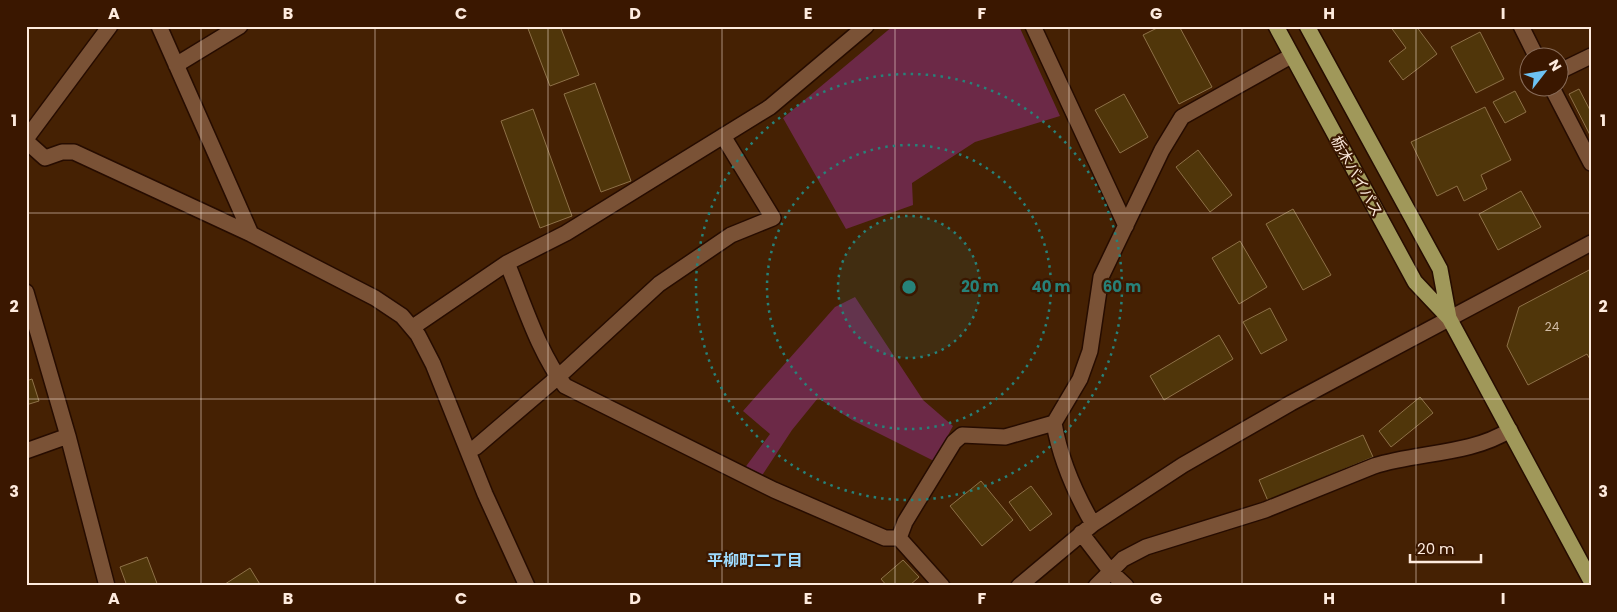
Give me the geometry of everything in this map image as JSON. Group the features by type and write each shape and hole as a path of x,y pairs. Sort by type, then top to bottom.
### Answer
{"main road":[{"name":"栃木バイパス","path":"1276,26 1415,282 1449,318 1591,581"},
{"name":"栃木バイパス","path":"1307,26 1440,269 1449,318"}],"street":[{"path":"110,26 26,140 46,158 62,152 74,152 251,234 375,298 402,316 413,327 433,364 500,529 527,586"},
{"path":"158,26 251,234"},
{"path":"176,65 240,26"},
{"path":"1033,26 1126,226"},
{"path":"1522,26 1532,48"},
{"path":"413,327 507,262 566,234 785,96 861,30"},
{"path":"1126,586 1111,572 1087,528 1082,504 1057,443 1054,423 1080,379 1090,351 1101,277 1162,150 1182,117 1291,56"},
{"path":"1570,67 1591,56"},
{"path":"1557,98 1591,163"},
{"path":"468,452 558,377 659,284 731,235 773,218 723,136"},
{"path":"1019,586 1087,528 1183,465 1291,403 1591,243"},
{"path":"507,262 541,344 558,377 565,386 774,490 885,538 899,538 942,586"},
{"path":"26,292 68,436 107,586"},
{"path":"899,538 910,514 954,442 962,435 1005,437 1054,423"},
{"path":"1096,586 1123,559 1146,546 1265,510 1390,460 1478,445 1495,439 1510,430"},
{"path":"26,451 68,436"}],"shaded area":[{"path":"893,26 1019,26 1060,116 975,142 912,183 913,205 846,229 783,118"},
{"path":"855,297 923,400 953,426 934,461 852,420 818,398 792,430 761,477 744,469 770,434 743,411 835,307"}],"building":[{"path":"527,26 560,26 579,75 550,86"},
{"path":"1161,26 1179,26 1212,87 1179,104 1143,35"},
{"path":"1390,26 1416,26 1437,54 1403,80 1389,61 1406,48"},
{"path":"1480,32 1504,79 1476,93 1451,47"},
{"path":"595,83 631,181 601,192 564,94"},
{"path":"1579,89 1591,112 1591,137 1570,96 1570,94"},
{"path":"1515,91 1526,112 1505,123 1493,102"},
{"path":"1124,94 1148,137 1120,153 1095,110"},
{"path":"1485,107 1511,160 1481,175 1487,189 1464,201 1457,186 1437,196 1411,142"},
{"path":"533,109 572,216 540,228 501,121"},
{"path":"1198,150 1232,195 1210,212 1176,167"},
{"path":"1521,191 1541,227 1498,250 1479,214"},
{"path":"1293,209 1331,275 1303,290 1266,224"},
{"path":"1240,241 1267,287 1239,304 1212,258"},
{"path":"1591,269 1591,361 1587,354 1528,385 1507,346 1519,307"},
{"path":"1270,308 1287,340 1261,354 1243,322"},
{"path":"1219,335 1233,359 1164,400 1150,376"},
{"path":"32,379 39,401 26,405 26,381"},
{"path":"1420,397 1433,413 1391,447 1379,431"},
{"path":"1363,435 1373,457 1268,501 1259,480"},
{"path":"981,481 1013,520 982,546 950,506"},
{"path":"1031,486 1052,514 1030,531 1009,502"},
{"path":"147,557 158,586 127,586 120,567"},
{"path":"903,560 919,577 909,586 887,586 881,579"},
{"path":"250,568 261,586 222,586"}],"district":[{"name":"平柳町二丁目","path":"755,560"}]}
